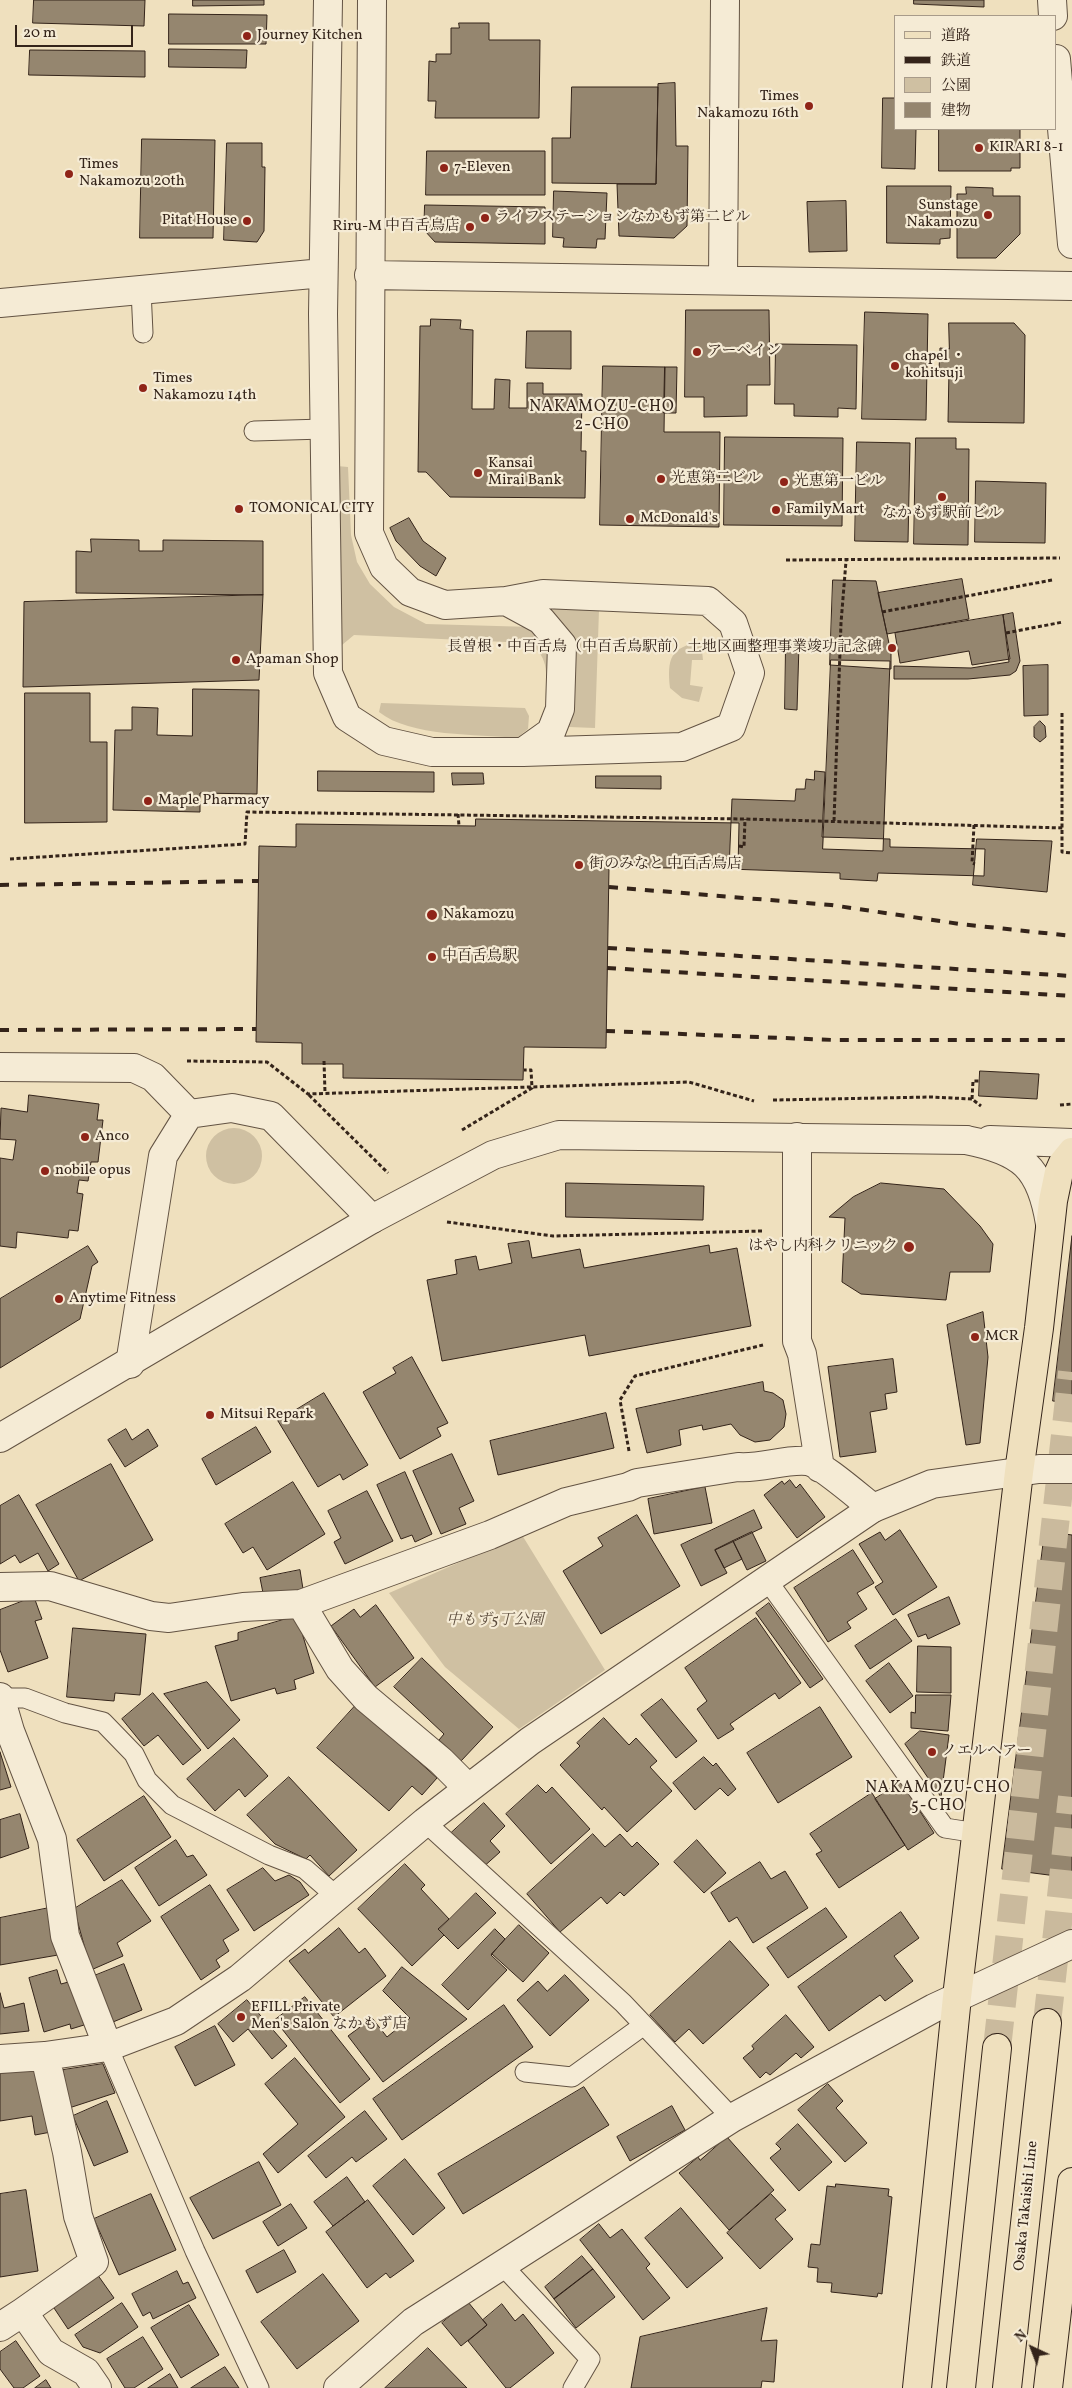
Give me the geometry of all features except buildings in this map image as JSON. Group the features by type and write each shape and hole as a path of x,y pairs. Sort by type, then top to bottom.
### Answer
{"main road":[{"path":"917,2388 957,1997 1019,1472 1039,1328 1056,1181 1063,1163 1072,1152"},
{"name":"Osaka Takaishi Line","path":"1007,2388 1047,2023"},
{"path":"961,2388 997,2048"},
{"path":"1048,2388 1064,2327 1072,2182"}],"street":[{"path":"328,0 323,273 328,673 347,717 384,741 432,752 522,752 682,747 731,727 750,673 733,623 708,601 543,594 506,601 444,605 410,592 384,567 369,533 372,0"},
{"path":"723,280 725,0"},
{"path":"1052,0 1053,15"},
{"path":"1057,71 1072,244"},
{"path":"0,303 323,273"},
{"path":"370,274 1072,286"},
{"path":"506,601 541,620 562,645 560,709 551,732 522,752"},
{"path":"0,1067 134,1068 153,1077 189,1114"},
{"path":"189,1114 232,1108 271,1116 372,1219"},
{"path":"130,1364 163,1156 189,1114"},
{"path":"0,1438 130,1364 372,1219 493,1155 559,1135 797,1137 1072,1143"},
{"path":"797,1137 797,1341 802,1354 820,1468"},
{"path":"966,1140 988,1144 1009,1152 1030,1168 1045,1196 1050,1226"},
{"path":"0,1587 50,1586 151,1616 169,1618 243,1607 301,1604 490,1535 566,1502 628,1487 637,1483 738,1467 748,1468 808,1461 873,1508"},
{"path":"0,2059 45,2056 108,2047 176,2021 184,2016 240,1978 425,1822 530,1741 873,1508 932,1484 1038,1469 1072,1469"},
{"path":"301,1604 340,1669 366,1698 442,1762 468,1788"},
{"path":"0,1698 10,1731 52,1839 65,1936 108,2047"},
{"path":"338,2388 413,2322 732,2118 957,1997 1072,1944"},
{"path":"0,2327 94,2262 78,2216 67,2152 45,2056"},
{"path":"23,2312 52,2352 86,2372 97,2388"}],"lane":[{"path":"141,290 143,333"},
{"path":"254,431 324,430"},
{"path":"767,1580 945,1828 977,1833"},
{"path":"0,1698 25,1698 65,1713 103,1722 134,1754 147,1780 172,1805 269,1854 305,1869 336,1896"},
{"path":"425,1822 644,2025 732,2118"},
{"path":"525,2072 572,2077 644,2025"},
{"path":"108,2047 195,2251 259,2388"},
{"path":"503,2266 590,2359 573,2388"}],"path":[{"path":"786,560 1060,558"},
{"path":"834,822 841,623 846,561"},
{"path":"882,612 1052,580"},
{"path":"1006,633 1062,622"},
{"path":"1062,713 1062,852 1072,853"},
{"path":"10,859 245,844 247,812 745,819 1063,828"},
{"path":"458,814 459,826"},
{"path":"739,846 744,847 745,819"},
{"path":"974,825 972,863 975,864"},
{"path":"179,1061 267,1062 308,1094 388,1174"},
{"path":"324,1062 325,1093"},
{"path":"524,1070 531,1070 532,1088"},
{"path":"972,1099 973,1081 980,1081"},
{"path":"308,1094 688,1082 754,1101 931,1097 972,1099 980,1106 989,1106"},
{"path":"447,1222 553,1236 797,1230"},
{"path":"637,1483 620,1400 635,1376 753,1346 797,1341"}],"green space":[{"path":"337,466 348,467 351,535 357,562 370,584 394,607 426,624 532,627 551,653 550,702 546,702 546,668 544,661 536,649 528,643 354,635 342,645 337,643"},
{"path":"553,608 599,610 595,728 569,727 573,644 551,616"},
{"path":"701,642 703,660 692,660 690,685 703,687 699,702 682,698 670,688 669,669 670,662 677,651 691,644"},
{"path":"381,703 525,708 529,716 528,729 517,738 464,735 426,730 392,720 379,712"},
{"path":"234,1128 245,1130 254,1136 260,1145 262,1156 260,1167 254,1176 245,1182 234,1184 223,1182 214,1176 208,1167 206,1156 208,1145 214,1136 223,1130"},
{"name":"中もず5丁公園","path":"522,1535 605,1670 519,1729 445,1667 389,1593"}],"tunnel":[{"path":"997,2048 1072,1372"},
{"path":"1047,2023 1072,1797"}],"railway":[{"path":"0,885 258,881"},
{"path":"609,887 831,905 960,924 1072,936"},
{"path":"608,948 1072,976"},
{"path":"607,968 1072,996"},
{"path":"0,1030 256,1029"},
{"path":"606,1031 834,1040 1072,1040"}],"place":[{"name":"Journey Kitchen","path":"247,36"},
{"name":"Times Nakamozu 16th","path":"809,106"},
{"name":"KIRARI 8-1","path":"979,148"},
{"name":"7-Eleven","path":"444,168"},
{"name":"Times Nakamozu 20th","path":"69,174"},
{"name":"Sunstage Nakamozu","path":"988,215"},
{"name":"ライフステーションなかもず第二ビル","path":"485,218"},
{"name":"Pitat House","path":"247,221"},
{"name":"Riru-M 中百舌鳥店","path":"470,227"},
{"name":"アーベイン","path":"697,352"},
{"name":"chapel ・ kohitsuji","path":"895,366"},
{"name":"Times Nakamozu 14th","path":"143,388"},
{"name":"Kansai Mirai Bank","path":"478,473"},
{"name":"光恵第二ビル","path":"661,479"},
{"name":"光恵第一ビル","path":"784,482"},
{"name":"なかもず駅前ビル","path":"942,497"},
{"name":"TOMONICAL CITY","path":"239,509"},
{"name":"FamilyMart","path":"776,510"},
{"name":"McDonald's","path":"630,519"},
{"name":"長曽根・中百舌鳥（中百舌鳥駅前）土地区画整理事業竣功記念碑","path":"892,648"},
{"name":"Apaman Shop","path":"236,660"},
{"name":"Maple Pharmacy","path":"148,801"},
{"name":"街のみなと 中百舌鳥店","path":"579,865"},
{"name":"Nakamozu","path":"432,915"},
{"name":"中百舌鳥駅","path":"432,957"},
{"name":"Anco","path":"85,1137"},
{"name":"nobile opus","path":"45,1171"},
{"name":"はやし内科クリニック","path":"909,1247"},
{"name":"Anytime Fitness","path":"59,1299"},
{"name":"MCR","path":"975,1337"},
{"name":"Mitsui Repark","path":"210,1415"},
{"name":"ノエルヘアー","path":"932,1752"},
{"name":"EFILL Private Men's Salon なかもず店","path":"241,2017"}],"district":[{"name":"NAKAMOZU-CHO 2-CHO","path":"602,417"},
{"name":"NAKAMOZU-CHO 5-CHO","path":"938,1798"}]}
